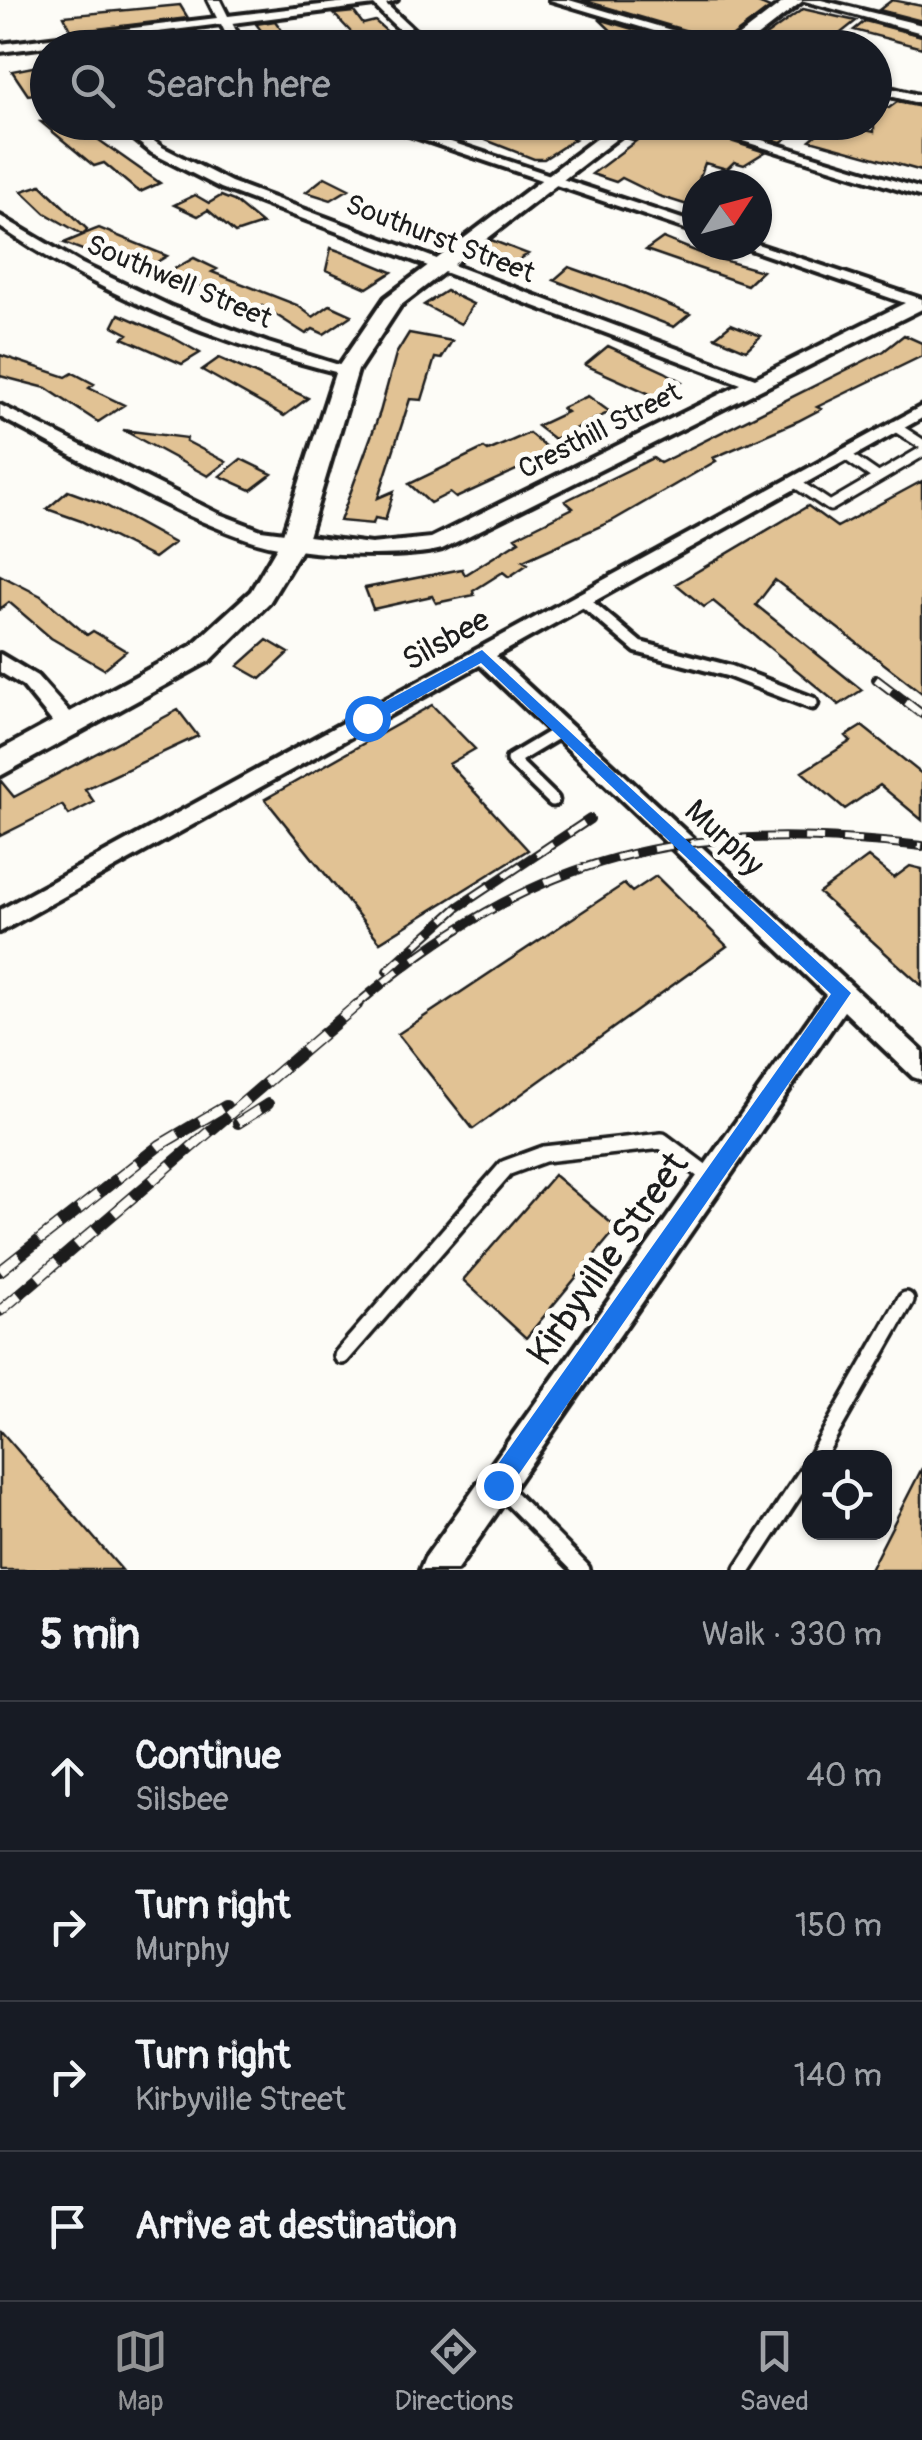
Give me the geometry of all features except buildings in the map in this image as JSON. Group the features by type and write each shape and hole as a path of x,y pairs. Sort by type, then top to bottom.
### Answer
{"street":[{"path":"214,0 228,30"},
{"path":"556,0 664,30"},
{"path":"754,30 796,0"},
{"path":"806,0 922,28"},
{"path":"158,30 384,1 408,30"},
{"path":"0,48 30,46"},
{"path":"892,92 922,100"},
{"name":"Southurst Street","path":"143,140 226,185 753,383"},
{"path":"429,140 682,224"},
{"path":"0,764 201,653 260,597 294,540 347,370 392,302 607,140"},
{"path":"747,140 922,193"},
{"name":"Southwell Street","path":"0,220 52,254 142,296 299,360 347,370"},
{"path":"772,254 920,303"},
{"name":"Cresthill Street","path":"0,410 212,518 258,536 372,550 436,544 920,303"},
{"name":"Silsbee","path":"0,922 922,411"},
{"name":"Murphy","path":"482,655 922,1068"},
{"path":"0,662 30,681 70,728"},
{"name":"Kirbyville Street","path":"437,1570 842,993"}],"lane":[{"path":"894,426 922,444"},
{"path":"794,482 830,506 922,452"},
{"path":"844,454 876,476"},
{"path":"582,598 638,647 729,672 812,703"},
{"path":"553,800 512,760 562,730"},
{"path":"342,1356 506,1168 544,1154 662,1141 713,1179"},
{"path":"821,1450 906,1300"},
{"path":"743,1570 802,1480"},
{"path":"498,1485 582,1570"}],"railway":[{"path":"876,679 922,714"},
{"path":"387,971 458,907 590,819"},
{"path":"354,1007 421,954 487,912 552,880 618,858 686,844 759,838 922,846"},
{"path":"0,1311 357,1005"},
{"path":"238,1123 268,1104"},
{"path":"0,1271 160,1145 226,1106"}],"route":[{"path":"367,718 482,655 842,993 498,1485"}]}
